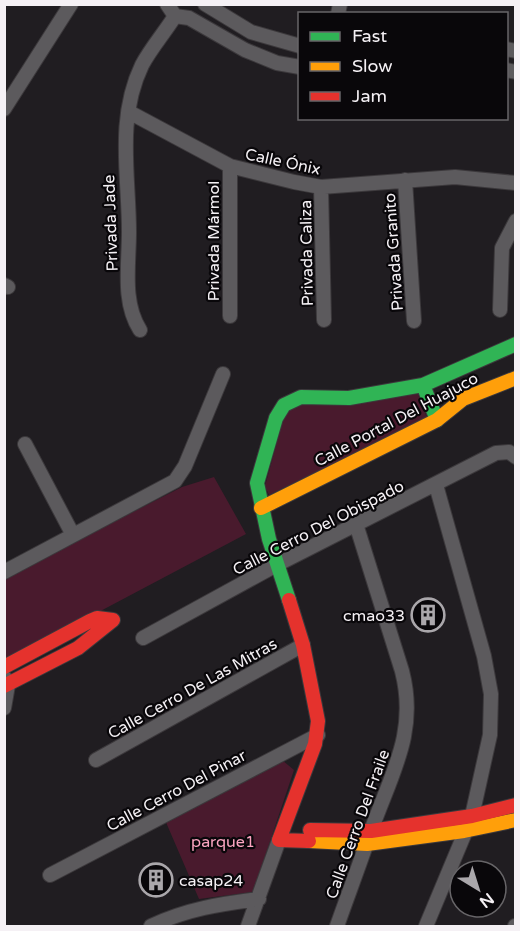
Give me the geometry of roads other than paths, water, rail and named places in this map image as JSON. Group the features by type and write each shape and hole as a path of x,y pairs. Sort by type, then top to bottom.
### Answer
{"street":[{"path":"4,109 71,4"},
{"path":"203,4 251,32 298,45"},
{"name":"Privada Jade","path":"140,330 129,308 129,229 124,166 129,112 142,65 174,10 195,15 203,4"},
{"path":"174,10 245,50 277,63 298,67"},
{"name":"Calle Ónix","path":"129,112 230,166 321,187 455,177 516,183"},
{"name":"Privada Mármol","path":"230,166 230,316"},
{"name":"Privada Granito","path":"405,180 414,321"},
{"name":"Privada Caliza","path":"321,187 324,320"},
{"path":"500,310 501,248 516,221"},
{"name":"Calle Portal Del Huajuco","path":"261,508 437,420 450,406 466,399 505,370 516,344"},
{"name":"Calle Portal Del Huajuco","path":"318,735 315,697 303,645 261,508 257,483 260,466 276,418 284,405 301,397 349,398 423,385 453,374 505,370"},
{"path":"4,572 175,481 185,466 223,374"},
{"path":"453,374 466,399"},
{"path":"423,385 437,420"},
{"path":"25,444 73,536"},
{"name":"Calle Cerro Del Obispado","path":"143,638 278,564 496,453 512,454"},
{"path":"426,927 472,816 490,735 491,694 484,656 436,485"},
{"name":"Calle Cerro Del Fraile","path":"336,927 401,753 408,718 408,695 356,524"},
{"path":"4,667 90,621 97,618 113,620 106,629 90,640 6,683 4,708"},
{"name":"Calle Cerro De Las Mitras","path":"96,760 303,645"},
{"path":"248,927 318,735"},
{"name":"Calle Cerro Del Pinar","path":"50,875 318,735"},
{"path":"369,838 516,805"},
{"path":"281,834 369,838 464,831 516,820"},
{"path":"152,927 174,916 210,905 259,899"}],"place":[{"name":"cmao33","path":"428,615"},
{"name":"casap24","path":"156,880"}],"park label":[{"name":"parque1","path":"223,841"}]}
